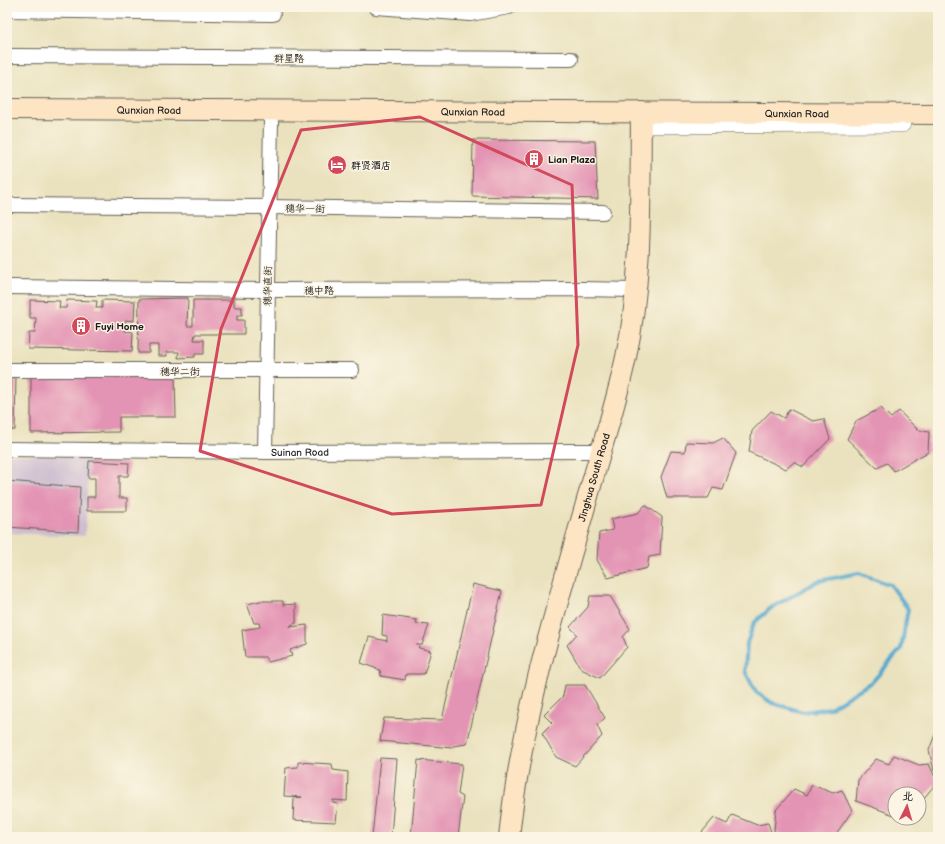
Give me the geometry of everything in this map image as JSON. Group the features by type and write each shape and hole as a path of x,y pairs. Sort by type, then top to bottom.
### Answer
{"main road":[{"name":"Qunxian Road","path":"7,109 938,127"},
{"name":"Qunxian Road","path":"7,121 643,121 938,114"},
{"name":"Qunxian Road","path":"7,121 643,121"},
{"name":"Jinghua South Road","path":"509,837 523,746 538,679 614,404 626,355 637,282 643,121"}],"street":[{"path":"376,7 470,14 509,7"},
{"path":"7,10 272,14"},
{"name":"群星路","path":"7,56 571,59"},
{"name":"穗华直街","path":"265,452 268,207 272,120"},
{"name":"Qunxian Road","path":"643,121 938,123"},
{"name":"穗华一街","path":"7,205 603,212"},
{"name":"穗中路","path":"7,287 267,290 632,290"},
{"name":"穗华二街","path":"7,370 352,370"},
{"name":"Suinan Road","path":"7,449 265,452 592,451"}],"highlighted area":[{"path":"420,117 572,185 578,345 541,505 392,514 200,451 221,329 301,130"}],"shaded area":[{"path":"7,454 89,457 85,536 7,533"}],"building":[{"name":"Lian Plaza","path":"473,140 595,141 598,199 472,196"},
{"path":"188,298 187,326 193,326 193,300 234,300 234,307 242,307 242,315 237,315 237,320 244,320 244,334 195,334 194,340 204,340 204,354 195,354 195,357 178,358 179,352 166,352 167,356 158,356 158,345 149,345 149,353 138,353 139,299"},
{"name":"Fuyi Home","path":"30,300 60,301 59,308 66,308 67,300 97,301 96,308 102,308 102,300 135,301 134,321 126,320 125,331 133,332 132,351 28,349 29,333 35,333 36,318 30,318"},
{"path":"7,374 16,374 15,430 7,430"},
{"path":"175,376 176,417 119,417 119,432 31,433 31,377"},
{"path":"881,408 891,418 899,411 918,430 929,432 928,452 894,471 887,463 877,468 847,439 856,421"},
{"path":"789,409 813,421 824,419 830,439 803,467 794,462 786,469 749,452 752,431 771,411 784,418"},
{"path":"723,438 736,453 723,490 713,488 708,498 667,498 661,477 671,451 685,452 686,442 713,443"},
{"path":"89,461 129,463 128,476 119,476 119,498 127,498 127,511 87,511 87,497 95,497 95,478 88,478"},
{"path":"7,481 80,487 78,532 7,527"},
{"path":"645,505 662,517 660,555 649,557 647,568 608,578 597,560 599,533 613,530 611,519 638,513"},
{"path":"473,584 502,591 467,744 453,746 452,748 380,741 384,718 442,720"},
{"path":"590,596 610,596 630,629 623,637 627,647 600,678 581,669 567,645 577,634 570,627 588,607"},
{"path":"260,601 283,601 283,605 296,604 296,623 290,627 307,625 307,644 290,650 292,656 268,662 265,657 245,657 242,630 260,627 259,623 254,623 247,604"},
{"path":"383,615 417,620 416,624 429,625 422,645 416,645 419,648 431,651 424,674 406,674 405,680 381,676 380,670 361,663 369,637 387,641 387,636 382,635"},
{"path":"565,685 585,685 605,718 597,725 602,736 575,766 556,757 542,733 552,723 544,715 563,696"},
{"path":"938,727 938,771 934,771 929,750"},
{"path":"894,755 919,765 929,764 937,782 927,794 927,786 887,786 887,812 856,801 858,780 876,759 889,764"},
{"path":"380,758 397,759 391,837 372,837"},
{"path":"418,760 462,764 458,794 463,797 458,837 411,837"},
{"path":"298,762 332,764 333,770 348,772 347,801 333,800 333,803 338,804 336,822 293,820 294,798 302,797 284,796 286,768 298,767"},
{"path":"812,785 833,793 842,790 852,811 834,837 790,837 774,831 776,810 794,789 807,795"},
{"path":"732,815 757,825 768,823 773,837 698,837 714,818 727,824"}],"waterway":[{"path":"859,573 891,585 908,609 901,649 873,681 830,708 803,712 772,703 756,692 745,671 747,643 754,623 771,608 818,581 859,573"}],"place":[{"name":"Lian Plaza","path":"534,159"},
{"name":"群贤酒店","path":"337,165"},
{"name":"Fuyi Home","path":"81,326"}]}
